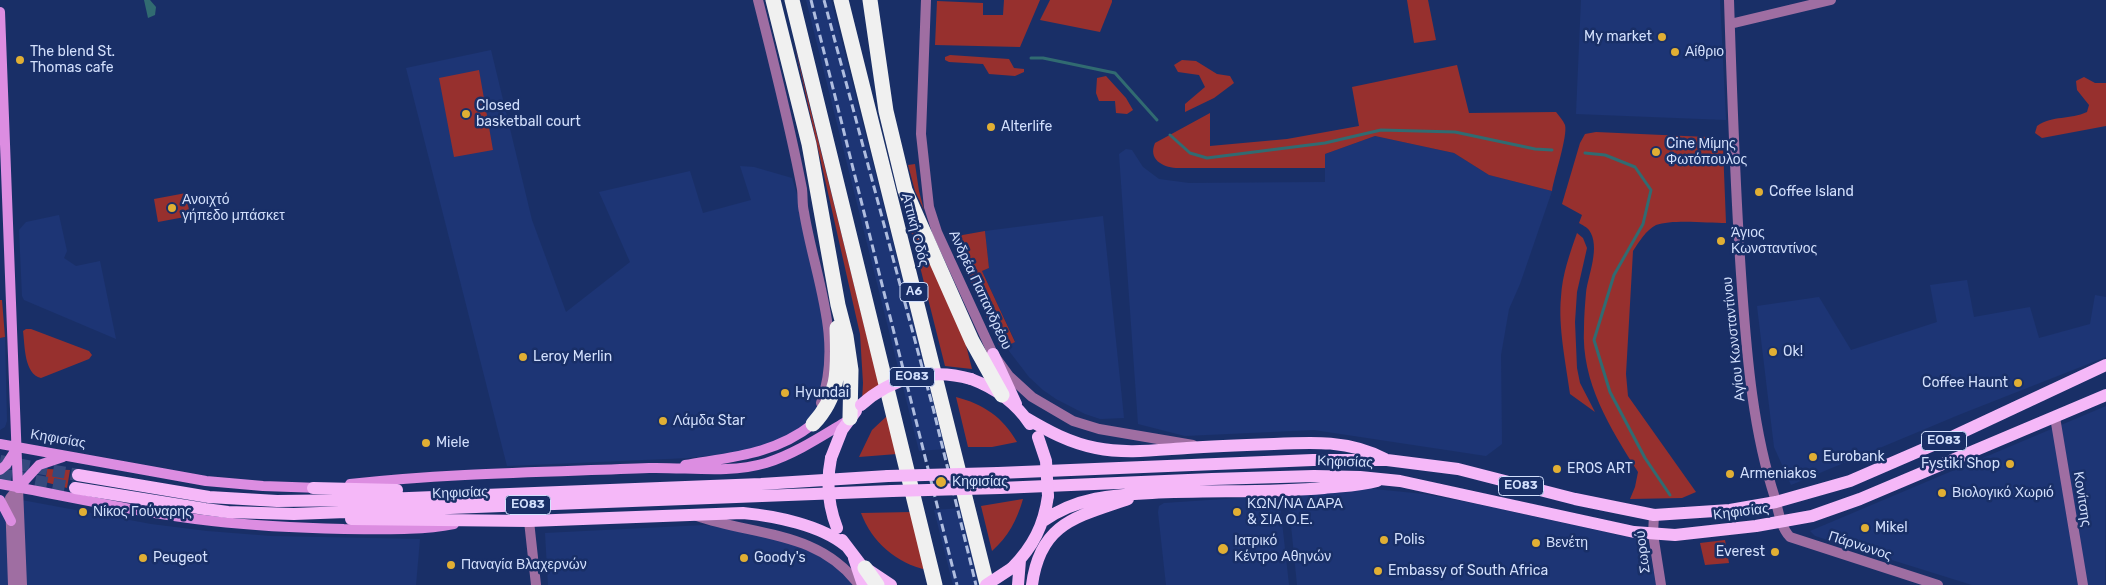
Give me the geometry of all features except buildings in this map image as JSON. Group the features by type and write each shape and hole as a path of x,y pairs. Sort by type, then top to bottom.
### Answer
{"highway":[{"path":"773,0 809,144 849,356 850,417"},
{"path":"792,0 935,585"},
{"name":"Αττική Οδός","path":"841,0 986,585"},
{"path":"870,0 886,111 905,190 968,335 1002,394"},
{"path":"812,424 828,405 836,384 838,305"},
{"path":"865,568 877,585"}],"main road":[{"path":"0,12 18,488"},
{"path":"993,354 1026,418 1059,436 1096,448 1143,451 1289,443 1337,443 1359,447 1387,460"},
{"name":"Κηφισίας","path":"2106,365 1954,436 1850,481 1776,502 1730,510 1654,515 1575,499 1458,469 1387,460 1313,460 888,476 761,484 314,501 230,500 76,482 205,510 294,514 1314,476 1383,479 1465,494 1527,510 1652,534 1675,535 1782,522 1812,516 1860,499 2106,395"},
{"name":"ΕΟ83","path":"891,585 865,568 850,551 836,528 828,499 830,463 837,439 850,417 877,393 895,383 914,377 945,374 978,382 1002,394 1026,418 1043,449 1048,472 1048,496 1044,517 1034,541 1017,563 986,585"},
{"name":"Κηφισίας","path":"0,444 206,481 314,488 422,477 671,468 718,470 766,463 796,450 850,417"},
{"path":"671,468 761,451 791,439 812,424"},
{"path":"0,470 12,457 17,447"},
{"path":"18,488 39,465 67,456"},
{"path":"1044,517 1086,500 1146,493 1191,491 1280,492 1360,486 1383,479"},
{"name":"Κηφισίας","path":"0,484 164,514 266,526 318,529 427,528 469,520"},
{"path":"314,488 500,493"},
{"path":"1032,585 1034,569 1040,552 1047,539 1055,531 1088,513 1146,493"},
{"path":"0,500 11,521"},
{"path":"294,514 362,520 530,521 731,513 772,517 799,524 835,538 850,551 864,585"},
{"path":"1017,563 1018,585"}],"street":[{"path":"758,0 824,295 829,368 827,383 812,424"},
{"name":"Ανδρέα Παπανδρέου","path":"926,0 921,134 929,207 937,232 993,354 1009,376 1032,397 1073,421 1099,429 1206,447"},
{"name":"Αγίου Κωνσταντίνου","path":"1729,0 1736,209 1746,340 1759,436 1768,478 1782,522"},
{"path":"1730,24 1831,0"},
{"name":"Κονίτσης","path":"2055,416 2083,585"},
{"path":"13,585 10,498 18,488"},
{"path":"18,488 22,585"},
{"path":"694,515 715,522 766,532 806,544 842,566 859,585"},
{"name":"Σωρού","path":"1654,515 1652,534 1661,585"},
{"path":"530,521 536,585"},
{"name":"Πάρνωνος","path":"1782,522 1788,534 1797,540 1938,585"}],"shaded area":[{"path":"144,0 150,0 156,7 155,15 148,18"},
{"path":"806,0 831,0 946,449 919,451"},
{"path":"1004,0 1040,0 1020,47 935,45 937,1 983,3 983,15 1003,15"},
{"path":"1050,0 1112,0 1112,2 1100,32 1040,20"},
{"path":"1407,0 1428,0 1436,40 1414,43"},
{"path":"1581,0 1720,0 1726,120 1576,114"},
{"path":"794,43 880,389 862,402 863,383 860,334"},
{"path":"491,50 532,220 566,312 630,262 599,192 690,171 703,213 751,200 740,166 754,167 792,178 810,238 828,346 819,406 803,427 784,439 743,452 689,458 507,466 406,68"},
{"path":"950,55 1009,59 1014,68 1024,69 1024,72 1015,76 989,74 983,64 949,62 945,60 945,57"},
{"path":"1182,60 1196,61 1217,74 1230,76 1234,83 1214,98 1185,112 1185,104 1205,87 1199,75 1178,72 1174,65"},
{"path":"1457,65 1469,113 1556,112 1561,118 1565,125 1565,138 1552,191 1489,175 1454,153 1375,136 1325,154 1325,168 1176,168 1161,164 1153,154 1155,143 1210,113 1210,146 1287,139 1359,126 1352,87"},
{"name":"Closed basketball court","path":"479,70 493,150 454,157 439,78"},
{"path":"1106,76 1126,98 1133,110 1127,114 1116,113 1115,101 1099,101 1096,93 1097,78"},
{"path":"2084,77 2095,83 2106,83 2106,126 2042,138 2035,133 2037,126 2049,120 2087,112 2089,105 2077,90 2076,81"},
{"path":"1596,132 1707,137 1719,141 1723,147 1726,223 1681,222 1656,225 1646,233 1633,251 1626,374 1628,396 1696,492 1682,498 1630,499 1638,472 1617,439 1599,404 1587,367 1584,348 1584,315 1594,244 1589,230 1579,223 1582,215 1562,204 1580,143 1585,134"},
{"path":"1375,136 1454,153 1489,175 1552,191 1520,284 1509,309 1501,355 1502,444 1486,456 1314,430 1185,436 1138,424 1119,154 1126,149 1132,150 1143,167 1159,179 1189,183 1325,182 1325,154"},
{"path":"915,164 924,210 915,191 908,165"},
{"name":"Ανοιχτό γήπεδο μπάσκετ","path":"186,193 190,216 158,222 154,199"},
{"path":"910,214 961,325 972,369 945,366 907,215"},
{"path":"59,215 67,251 64,258 76,266 100,261 116,339 24,300 22,296 19,230 26,222"},
{"path":"1103,216 1124,418 1100,419 1085,414 1056,399 1029,377 1006,347 1015,341 982,271 989,268 985,231"},
{"path":"985,231 989,268 982,271 1015,342 1001,349 956,249 955,242 957,236"},
{"path":"1577,233 1583,238 1587,248 1577,292 1575,322 1577,368 1580,383 1595,412 1570,394 1561,333 1560,309 1563,281"},
{"path":"1967,280 1974,317 2030,307 2039,338 2090,324 2095,295 2106,297 2106,357 1961,414 1791,485 1774,447 1757,306 1819,297 1851,350 1937,322 1930,285"},
{"path":"0,300 2,300 5,337 0,338"},
{"path":"31,329 89,351 92,355 89,359 41,378 31,371 26,359 23,331"},
{"path":"5,337 7,421 5,427 0,430 0,338"},
{"path":"956,397 975,403 991,413 1005,425 1017,442 992,447 968,447"},
{"path":"2106,406 2105,585 1972,585 1815,536 1810,531"},
{"path":"888,415 897,454 859,457 872,430"},
{"path":"47,469 70,470 67,488 45,482"},
{"path":"1354,487 1424,494 1642,540 1649,548 1656,585 1297,585 1289,505 1291,499 1298,496"},
{"path":"0,496 151,524 207,531 271,536 420,539 416,585 0,585"},
{"name":"Ιατρικό Κέντρο Αθηνών","path":"1269,496 1276,498 1280,504 1289,585 1166,585 1158,512 1159,506 1164,503"},
{"path":"1023,499 1011,528 992,551 981,506"},
{"path":"962,508 981,585 953,585 934,510"},
{"path":"912,512 927,570 905,562 886,550 872,533 861,513"},
{"path":"705,525 744,531 795,544 831,562 853,585 548,585 545,533"},
{"path":"1725,540 1729,563 1705,565 1700,543"}],"waterway":[{"path":"1031,58 1043,58 1115,73 1157,120"},
{"path":"1170,135 1190,153 1207,158 1325,143 1381,130 1455,132 1535,149 1552,150"},
{"path":"1585,153 1605,155 1635,167 1651,190 1643,224 1614,275 1594,340 1610,392 1645,458 1670,495"}],"tunnel":[{"path":"0,461 78,475"},
{"path":"0,474 75,488"}],"railway":[{"path":"811,0 957,585"},
{"path":"824,0 933,408 976,585"}],"place":[{"name":"My market","path":"1662,37"},
{"name":"Αίθριο","path":"1675,52"},
{"name":"The blend St. Thomas cafe","path":"20,60"},
{"name":"Closed basketball court","path":"466,114"},
{"name":"Alterlife","path":"991,127"},
{"name":"Cine Μίμης Φωτόπουλος","path":"1656,152"},
{"name":"Coffee Island","path":"1759,192"},
{"name":"Ανοιχτό γήπεδο μπάσκετ","path":"172,208"},
{"name":"Άγιος Κωνσταντίνος","path":"1721,241"},
{"name":"Ok!","path":"1773,352"},
{"name":"Leroy Merlin","path":"523,357"},
{"name":"Coffee Haunt","path":"2018,383"},
{"name":"Hyundai","path":"785,393"},
{"name":"Λάμδα Star","path":"663,421"},
{"name":"Miele","path":"426,443"},
{"name":"Eurobank","path":"1813,457"},
{"name":"Fystiki Shop","path":"2010,464"},
{"name":"EROS ART","path":"1557,469"},
{"name":"Armeniakos","path":"1730,474"},
{"name":"Κηφισίας","path":"941,482"},
{"name":"Βιολογικό Χωριό","path":"1942,493"},
{"name":"Νίκος Γούναρης","path":"83,512"},
{"name":"ΚΩΝ/ΝΑ ΔΑΡΑ & ΣΙΑ Ο.Ε.","path":"1237,512"},
{"name":"Mikel","path":"1865,528"},
{"name":"Polis","path":"1384,540"},
{"name":"Βενέτη","path":"1536,543"},
{"name":"Ιατρικό Κέντρο Αθηνών","path":"1223,549"},
{"name":"Everest","path":"1775,552"},
{"name":"Peugeot","path":"143,558"},
{"name":"Goody's","path":"744,558"},
{"name":"Παναγία Βλαχερνών","path":"451,565"},
{"name":"Embassy of South Africa","path":"1378,571"}]}
